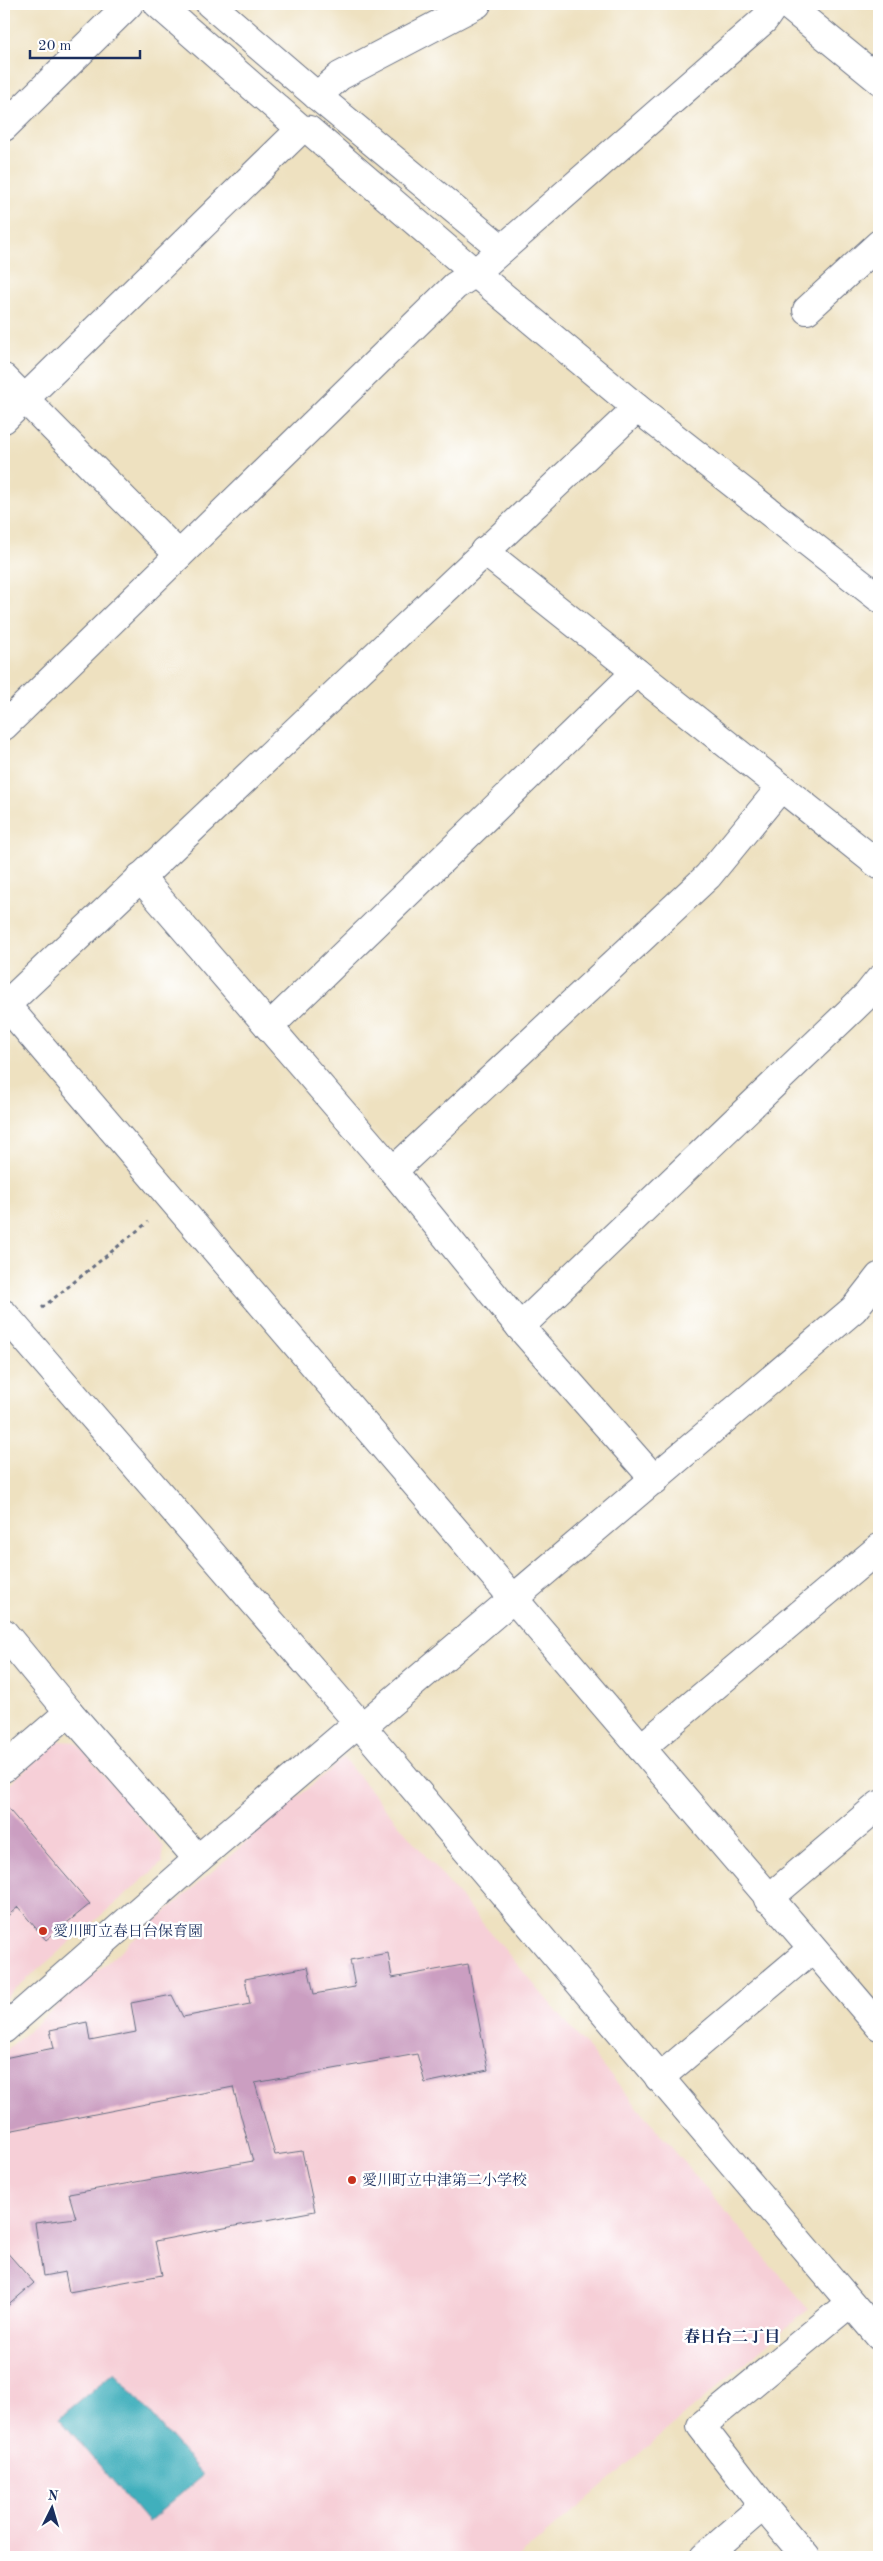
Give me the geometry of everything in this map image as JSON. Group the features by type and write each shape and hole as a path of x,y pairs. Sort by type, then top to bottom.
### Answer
{"street":[{"path":"4,127 130,4"},
{"path":"158,4 301,129 309,130 636,408 879,598"},
{"path":"210,4 317,96 502,249"},
{"path":"317,96 340,76 477,4"},
{"path":"4,726 455,286 475,273 764,20 775,4"},
{"path":"786,4 879,80"},
{"path":"4,419 301,129"},
{"path":"807,310 879,244"},
{"path":"4,378 179,555"},
{"path":"636,408 6,1005 768,1899 879,2026"},
{"path":"484,551 879,865"},
{"path":"269,1027 636,672"},
{"path":"393,1171 708,876 780,787"},
{"path":"140,878 393,1171 520,1327 655,1480"},
{"path":"520,1327 867,995 879,980"},
{"path":"4,2028 198,1859 513,1600 655,1480 854,1309 879,1277"},
{"path":"10,1322 360,1725 879,2336"},
{"path":"641,1748 879,1548"},
{"path":"4,1633 69,1712 198,1859"},
{"path":"4,1768 69,1712"},
{"path":"768,1899 879,1805"},
{"path":"659,2078 812,1949"},
{"path":"806,2557 762,2506 700,2426 850,2303"},
{"path":"704,2557 762,2506"}],"path":[{"path":"10,1322 174,1201"}],"shaded area":[{"name":"愛川町立春日台保育園","path":"59,1741 76,1742 164,1847 162,1863 4,1999 4,1788"},
{"name":"愛川町立中津第二小学校","path":"343,1758 808,2309 519,2557 4,2557 4,2052"}],"water":[{"path":"114,2372 203,2475 148,2522 59,2418"}],"building":[{"path":"4,1804 90,1904 46,1940 18,1907 4,1919"},
{"path":"388,1953 392,1978 468,1964 488,2070 425,2083 417,2054 255,2083 275,2155 302,2151 315,2211 155,2241 162,2275 69,2292 65,2272 43,2276 35,2223 76,2218 69,2194 253,2161 233,2087 8,2131 4,2112 4,2058 54,2048 50,2030 87,2022 90,2041 136,2032 131,2003 172,1995 183,2017 250,2004 245,1979 308,1967 314,1994 355,1987 350,1960"},
{"path":"4,2249 34,2283 4,2309"}],"place":[{"name":"愛川町立春日台保育園","path":"43,1931"},
{"name":"愛川町立中津第二小学校","path":"352,2180"}],"district":[{"name":"春日台二丁目","path":"732,2336"}]}
